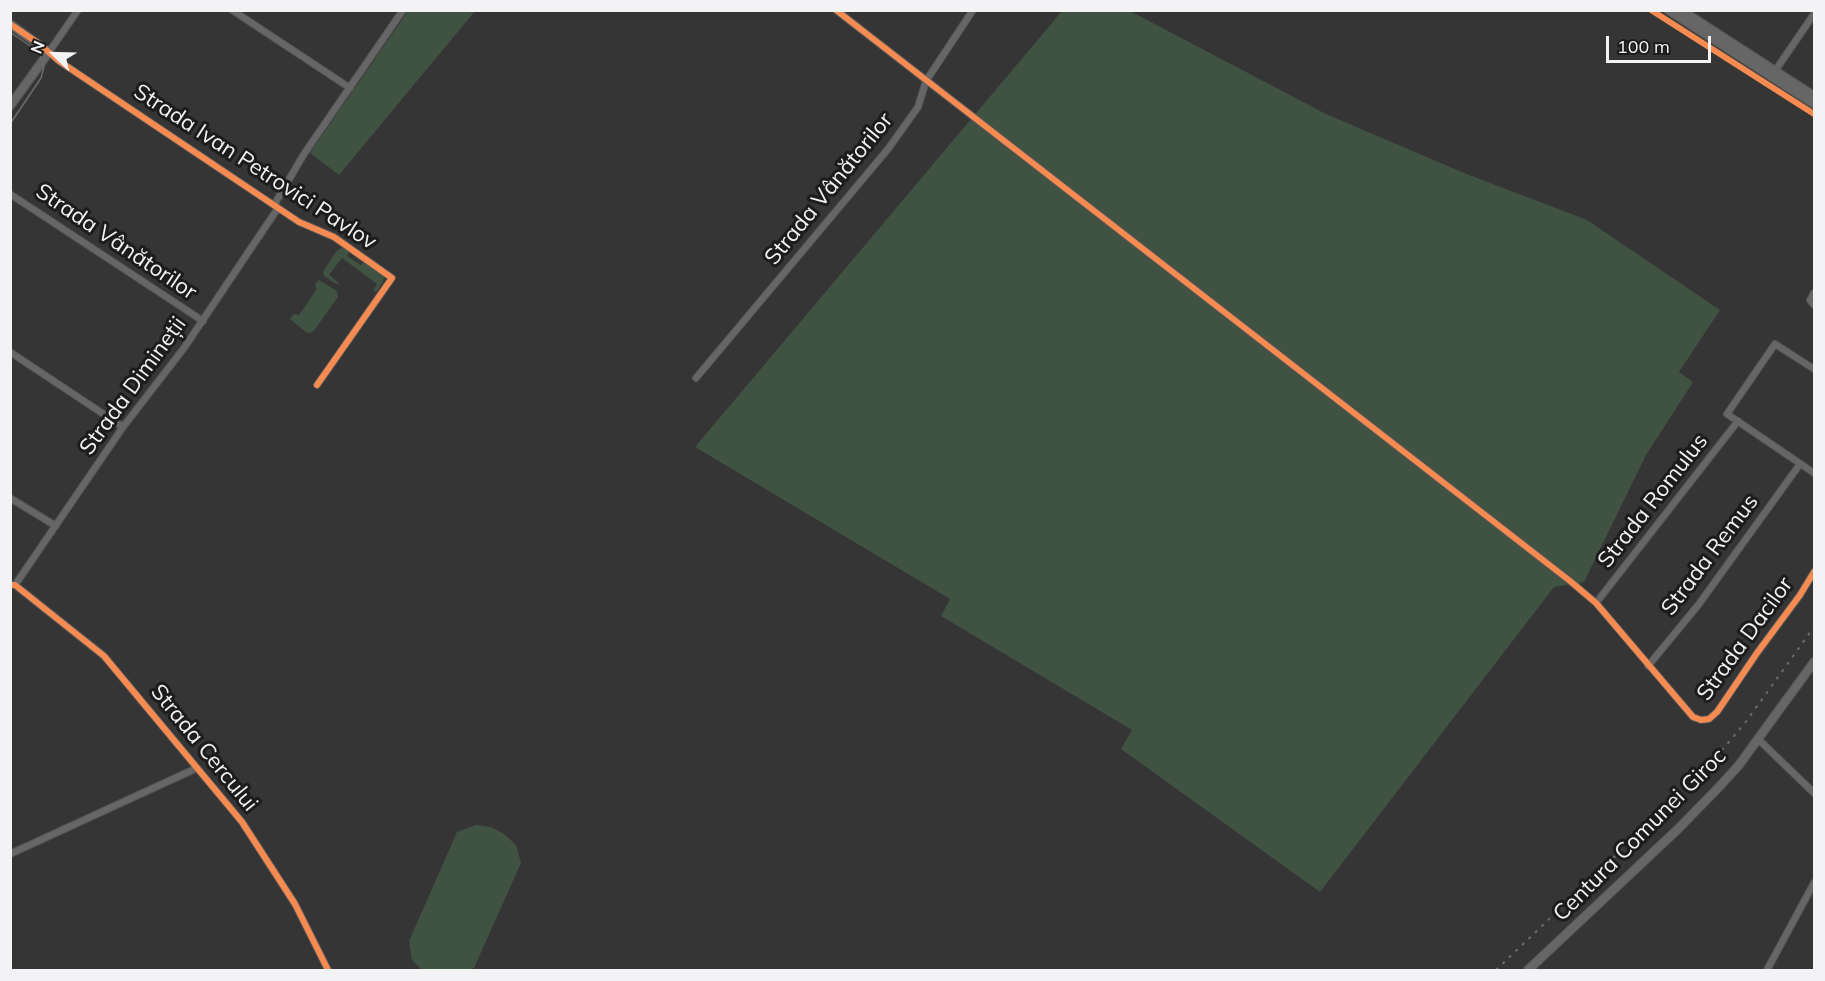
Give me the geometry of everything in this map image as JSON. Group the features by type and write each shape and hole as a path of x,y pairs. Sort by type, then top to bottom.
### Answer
{"main road":[{"path":"1668,10 1815,104"},
{"path":"1681,10 1815,96"},
{"name":"Centura Comunei Giroc","path":"1528,970 1678,829 1726,779 1815,663"}],"street":[{"path":"10,106 78,10"},
{"path":"232,10 350,88"},
{"name":"Strada Dimineții","path":"13,585 123,427 202,321 276,206 304,154 403,10"},
{"path":"836,10 1570,581 1596,603 1648,666"},
{"name":"Strada Vânătorilor","path":"696,378 888,149 918,107 926,81 973,10"},
{"path":"1775,70 1815,14"},
{"name":"Strada Ivan Petrovici Pavlov","path":"10,24 59,61 299,222 334,237 392,278 317,385"},
{"name":"Strada Vânătorilor","path":"10,194 202,321"},
{"path":"1815,293 1810,300 1815,305"},
{"path":"1815,369 1774,344 1727,414 1815,473"},
{"path":"10,352 123,427"},
{"name":"Strada Romulus","path":"1596,603 1738,421"},
{"name":"Strada Remus","path":"1648,666 1699,604 1800,464"},
{"path":"10,498 56,526"},
{"name":"Strada Dacilor","path":"1648,666 1686,712 1701,720 1709,718 1717,712 1815,572"},
{"name":"Strada Cercului","path":"13,585 104,656 242,822 295,904 328,970"},
{"path":"1758,739 1815,793"},
{"path":"10,854 197,768"},
{"path":"1767,970 1815,884"}],"green space":[{"path":"408,11 475,11 339,175 310,153"},
{"path":"1062,11 1130,11 1326,114 1464,173 1587,220 1720,310 1679,372 1693,382 1646,455 1584,582 1554,587 1320,892 1121,749 1132,730 941,616 950,599 695,447"},
{"path":"346,247 350,250 347,256 361,265 363,262 384,277 376,292 373,290 377,284 342,258 329,275 340,284 324,276 323,272 335,253"},
{"path":"319,280 337,291 338,297 313,332 307,333 290,319 294,314 299,315 316,290 315,284"},
{"path":"476,825 491,827 504,834 516,845 521,863 474,968 470,970 422,970 412,960 409,941 457,832"}],"tram line":[{"path":"10,32 40,53 44,67 41,78 10,124"}],"railway":[{"path":"1496,970 1706,769 1745,723 1814,627"}],"cycle path":[{"path":"836,10 1570,581 1596,603 1693,717 1701,720 1709,719 1717,712 1814,572"},
{"path":"1651,10 1814,114"},
{"path":"10,24 59,61 299,222 334,237 392,278 317,385"},
{"path":"10,585 15,585 104,656 242,822 295,904 328,970"}]}
